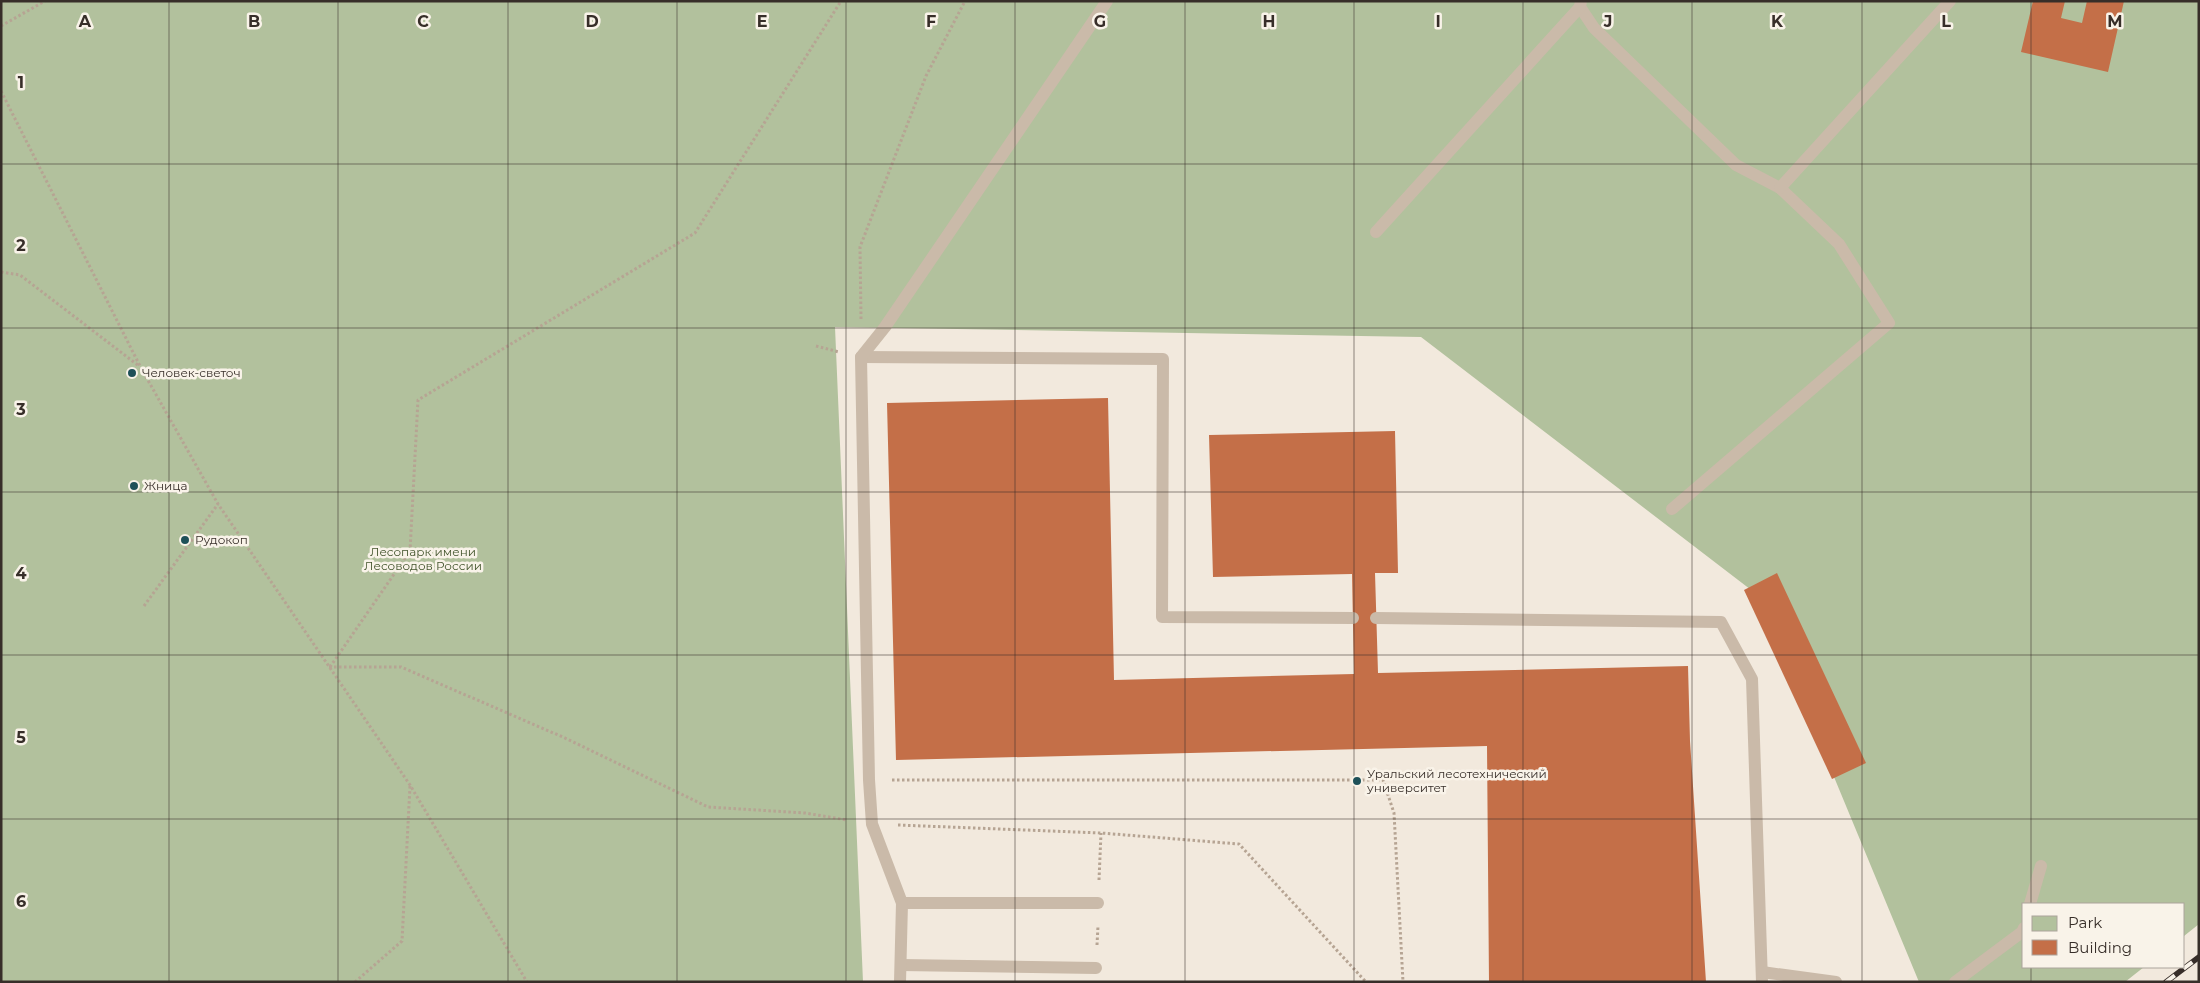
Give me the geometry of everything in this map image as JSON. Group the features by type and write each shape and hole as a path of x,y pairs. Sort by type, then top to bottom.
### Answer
{"lane":[{"path":"900,982 902,903 872,824 869,780 861,356 885,327 1107,1"},
{"path":"1780,188 1950,1"},
{"path":"1376,232 1580,4 1594,28 1736,165 1780,188 1839,244 1889,324 1672,509"},
{"path":"861,356 1163,359 1162,617 1353,618"},
{"path":"1376,618 1721,622 1752,679 1762,977 1836,982"},
{"path":"2030,903 2041,866"},
{"path":"902,903 1098,903"},
{"path":"1955,982 2022,932"},
{"path":"901,965 1096,968"}],"path":[{"path":"1,26 45,1"},
{"path":"330,667 410,551 418,400 696,232 841,1"},
{"path":"861,356 860,246 926,76 965,1"},
{"path":"1,91 141,368 218,504 410,785 527,982"},
{"path":"1,272 20,275 141,368"},
{"path":"144,606 218,504"},
{"path":"330,667 402,666 565,738 708,807 805,813 872,824 1101,833 1239,844 1366,982"},
{"path":"869,780 1383,780 1394,813 1403,982"},
{"path":"355,982 402,941 410,785"}],"green space":[{"name":"Лесопарк имени Лесоводов России","path":"1,1 2199,1 2199,924 2185,935 2185,903 2022,903 2022,968 2143,968 2125,982 1919,982 1759,596 1421,337 835,327 863,982 1,982"}],"building":[{"path":"2033,1 2065,1 2061,18 2082,23 2087,1 2124,1 2108,72 2021,52"},
{"path":"1108,398 1114,680 1354,674 1352,574 1213,577 1209,435 1395,431 1398,573 1375,573 1378,673 1688,666 1690,741 1706,982 1489,982 1487,746 896,760 887,403"},
{"path":"1777,573 1866,763 1832,779 1744,590"}],"railway":[{"path":"2185,968 2199,957"},
{"path":"2166,982 2184,968"}],"place":[{"name":"Человек-светоч","path":"132,373"},
{"name":"Жница","path":"134,486"},
{"name":"Рудокоп","path":"185,540"},
{"name":"Уральский лесотехнический университет","path":"1357,781"}]}
